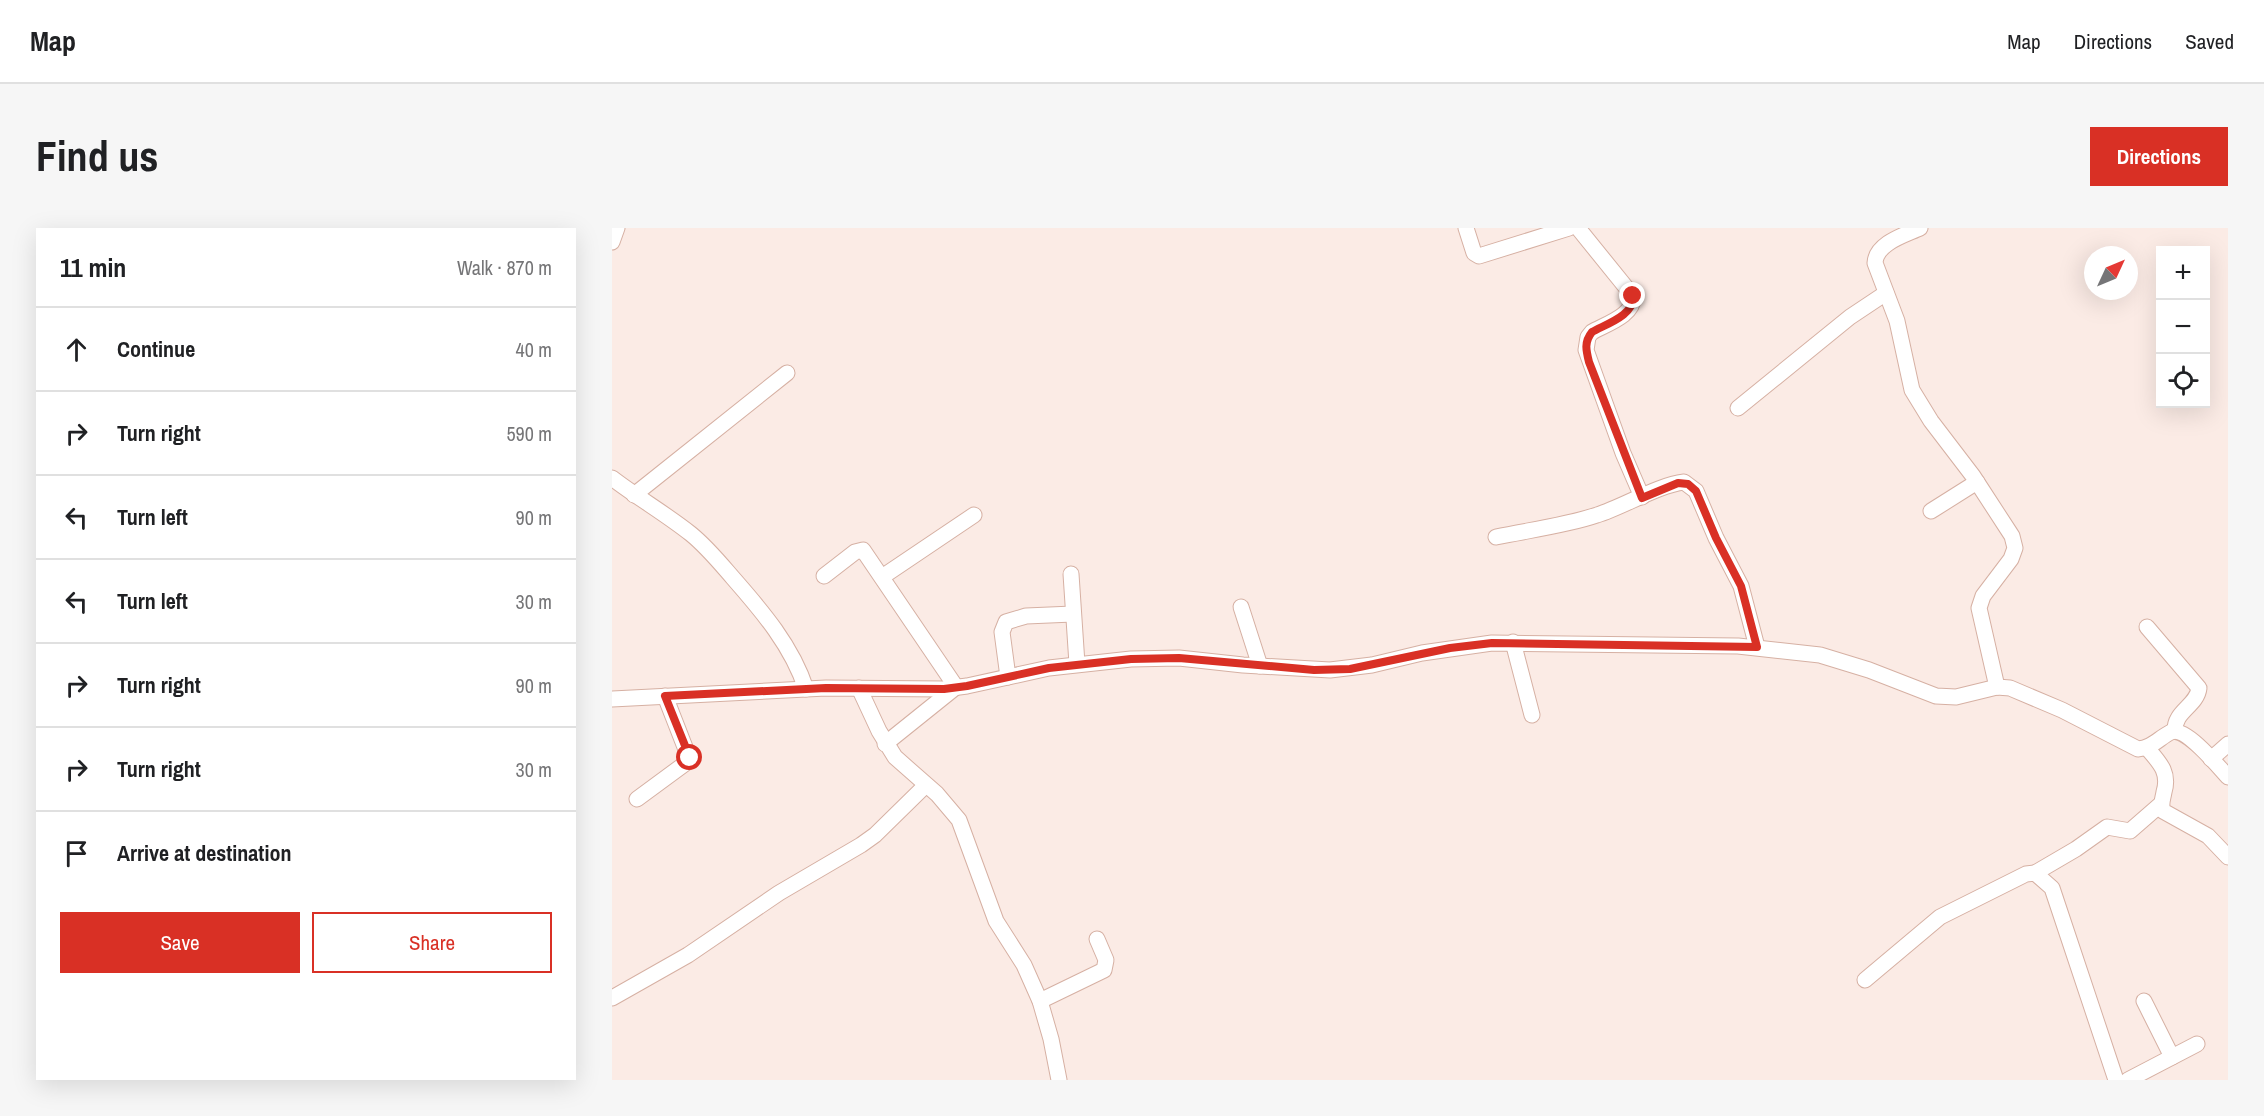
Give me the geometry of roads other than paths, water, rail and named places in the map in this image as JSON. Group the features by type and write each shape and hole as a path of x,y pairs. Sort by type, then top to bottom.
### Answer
{"street":[{"path":"612,242 617,228"},
{"path":"1466,228 1473,250 1479,256 1569,228"},
{"path":"1578,228 1634,300 1629,310 1592,332 1588,337 1586,350 1623,453 1642,498"},
{"path":"1920,228 1892,234 1875,258 1897,321 1912,390 1931,421 1958,454 2012,536 2015,548 2010,559 1983,596 1979,608 1997,687"},
{"path":"1738,408 1850,317 1886,293"},
{"path":"634,495 788,373"},
{"path":"612,478 684,529 717,560 760,611 788,649 800,670 806,689"},
{"path":"1931,511 1977,482"},
{"path":"1496,537 1582,520 1678,483 1688,484 1696,491 1716,538 1741,586 1757,647"},
{"path":"882,578 974,515"},
{"path":"824,576 855,552 860,550 865,552 956,687"},
{"path":"1071,574 1077,664"},
{"path":"1241,607 1260,666"},
{"path":"1008,677 1002,632 1006,622 1026,616 1073,614"},
{"path":"612,699 806,689 926,690 956,687 1049,668 1131,659 1179,658 1314,670 1350,669 1450,648 1513,642 1757,647 1820,655 1869,669 1936,696 1956,697 1997,687 2010,688 2025,693 2134,747 2147,748 2175,731 2177,718 2198,695 2199,688 2147,627"},
{"path":"1513,642 1532,715"},
{"path":"885,744 956,687"},
{"path":"859,688 885,744 895,757 945,802 959,819 996,921 1024,965 1040,1001 1051,1038 1059,1080"},
{"path":"637,799 690,760 665,696"},
{"path":"2175,731 2189,737 2228,777"},
{"path":"2211,759 2228,744"},
{"path":"2147,748 2163,767 2166,775 2161,804 2164,812 2208,836 2228,857"},
{"path":"612,998 688,955 779,893 861,845 875,835 926,785"},
{"path":"1865,980 1940,917 2026,874 2035,873 2076,849 2104,828 2110,826 2127,832 2132,830 2161,804"},
{"path":"2035,873 2052,888 2116,1080"},
{"path":"1040,1001 1104,970 1106,960 1097,939"},
{"path":"2144,1001 2172,1057"},
{"path":"2128,1080 2197,1044"}]}
